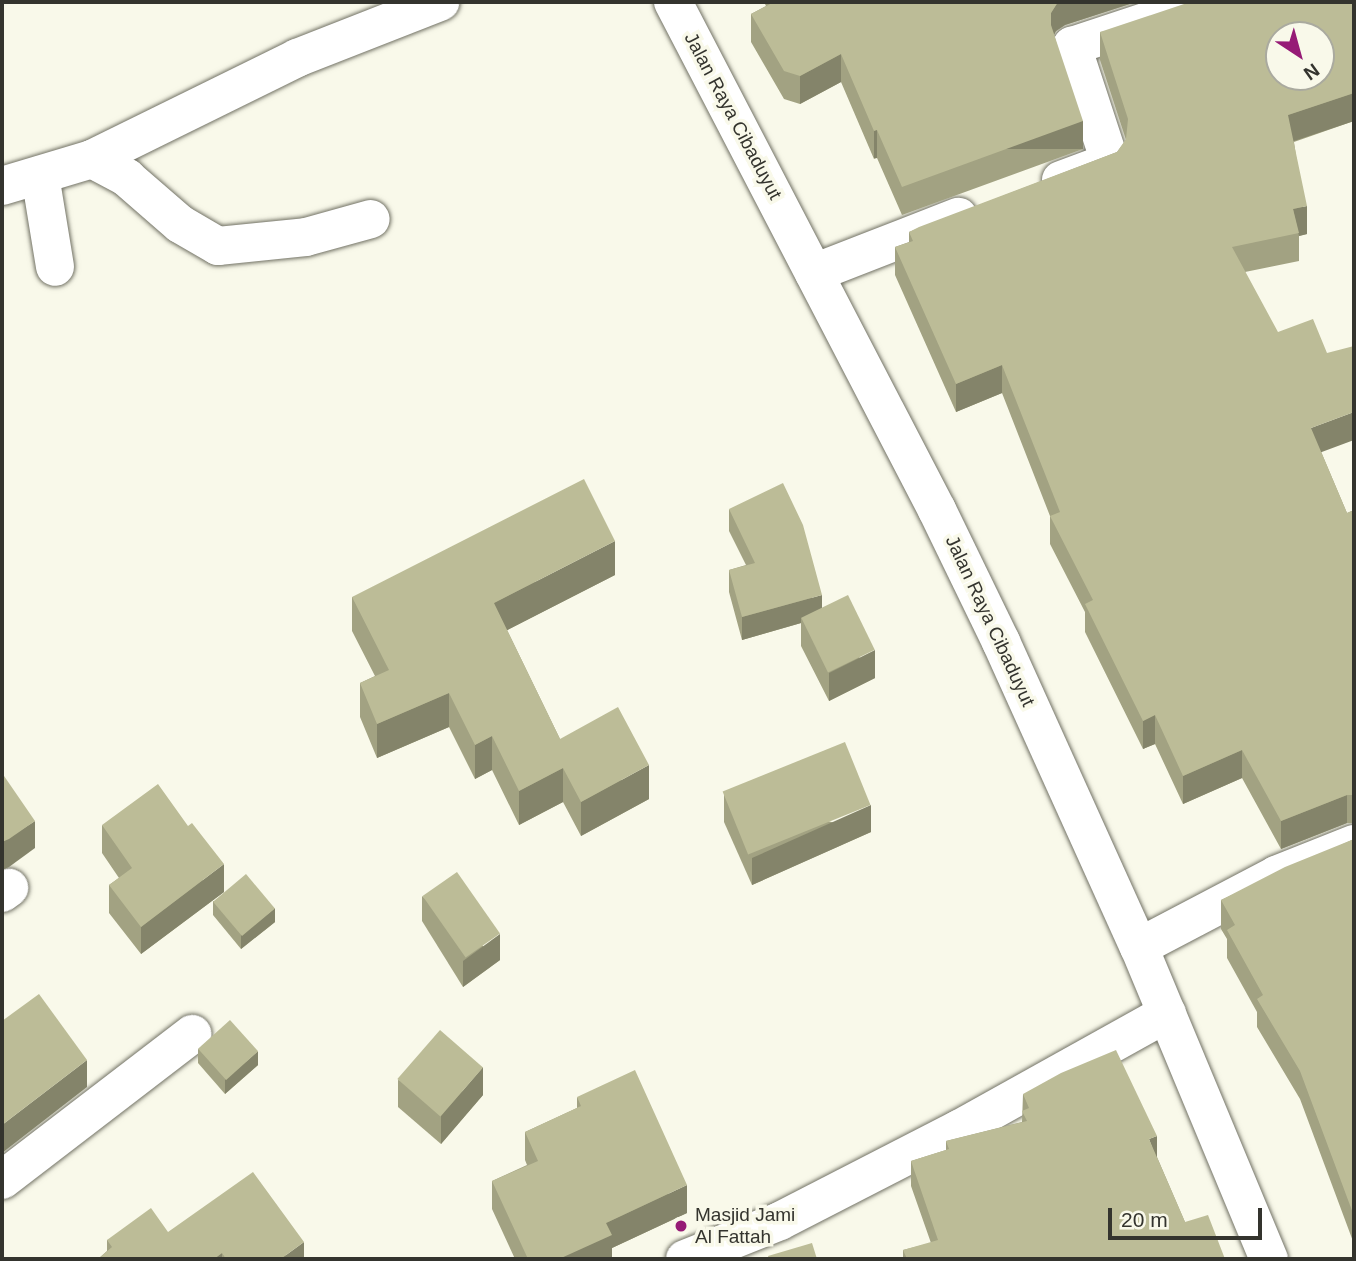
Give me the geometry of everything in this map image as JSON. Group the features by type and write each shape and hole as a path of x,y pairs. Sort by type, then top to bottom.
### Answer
{"street":[{"path":"2,186 92,159 297,58 440,2"},
{"name":"Jalan Raya Cibaduyut","path":"673,2 937,510 1067,783 1139,947 1269,1259"},
{"path":"1034,190 1105,162 1107,153 1072,46 1205,2"},
{"path":"92,159 127,178 180,224 218,246 306,237 371,219"},
{"path":"40,176 55,267"},
{"path":"814,273 995,204"},
{"path":"1139,947 1276,875 1354,844"},
{"path":"706,1256 959,1129 1167,1013"},
{"path":"2,1180 192,1034"}],"building":[{"path":"774,2 1058,2 1051,13 1051,25 1083,121 902,187 877,130 874,131 841,54 800,76 784,71 751,14"},
{"path":"1190,2 1354,2 1354,93 1288,115 1307,206 1293,209 1299,233 1232,247 1278,332 1313,319 1327,353 1354,346 1354,412 1311,428 1347,513 1354,510 1354,795 1347,795 1281,821 1242,750 1183,776 1155,715 1143,721 1085,604 1093,600 1050,516 1060,512 1002,365 956,384 895,247 913,241 909,232 919,227 1117,152 1126,139 1128,119 1100,32"},
{"path":"584,479 615,541 494,603 560,739 618,707 649,765 581,802 563,768 519,791 492,736 475,745 449,693 377,724 360,683 389,670 352,597"},
{"path":"783,483 803,525 822,595 742,617 729,570 755,563 729,509"},
{"path":"848,595 875,650 828,673 801,618"},
{"path":"845,742 870,805 748,854 723,791"},
{"path":"2,773 35,821 2,842"},
{"path":"158,784 188,826 192,823 224,864 141,927 109,885 132,868 102,825"},
{"path":"1354,839 1354,1216 1300,1071 1257,999 1263,995 1227,930 1235,925 1221,900 1285,867"},
{"path":"457,872 500,933 466,958 423,896"},
{"path":"246,874 275,908 242,936 213,902"},
{"path":"39,994 87,1060 2,1125 2,1021"},
{"path":"230,1020 258,1051 226,1080 198,1049"},
{"path":"440,1030 483,1067 440,1116 397,1079"},
{"path":"1116,1050 1157,1136 1149,1139 1185,1222 1208,1215 1225,1259 907,1259 903,1250 938,1240 911,1161 949,1149 946,1141 1027,1121 1022,1111 1029,1108 1023,1094 1061,1073"},
{"path":"635,1070 687,1185 606,1223 612,1235 559,1259 528,1259 492,1181 538,1161 525,1132 581,1106 577,1097"},
{"path":"253,1172 304,1242 282,1259 226,1259 222,1253 214,1259 98,1259 112,1247 107,1240 151,1208 168,1232"},
{"path":"812,1243 817,1259 769,1259 768,1256"}],"place":[{"name":"Masjid Jami Al Fattah","path":"681,1226"}]}
